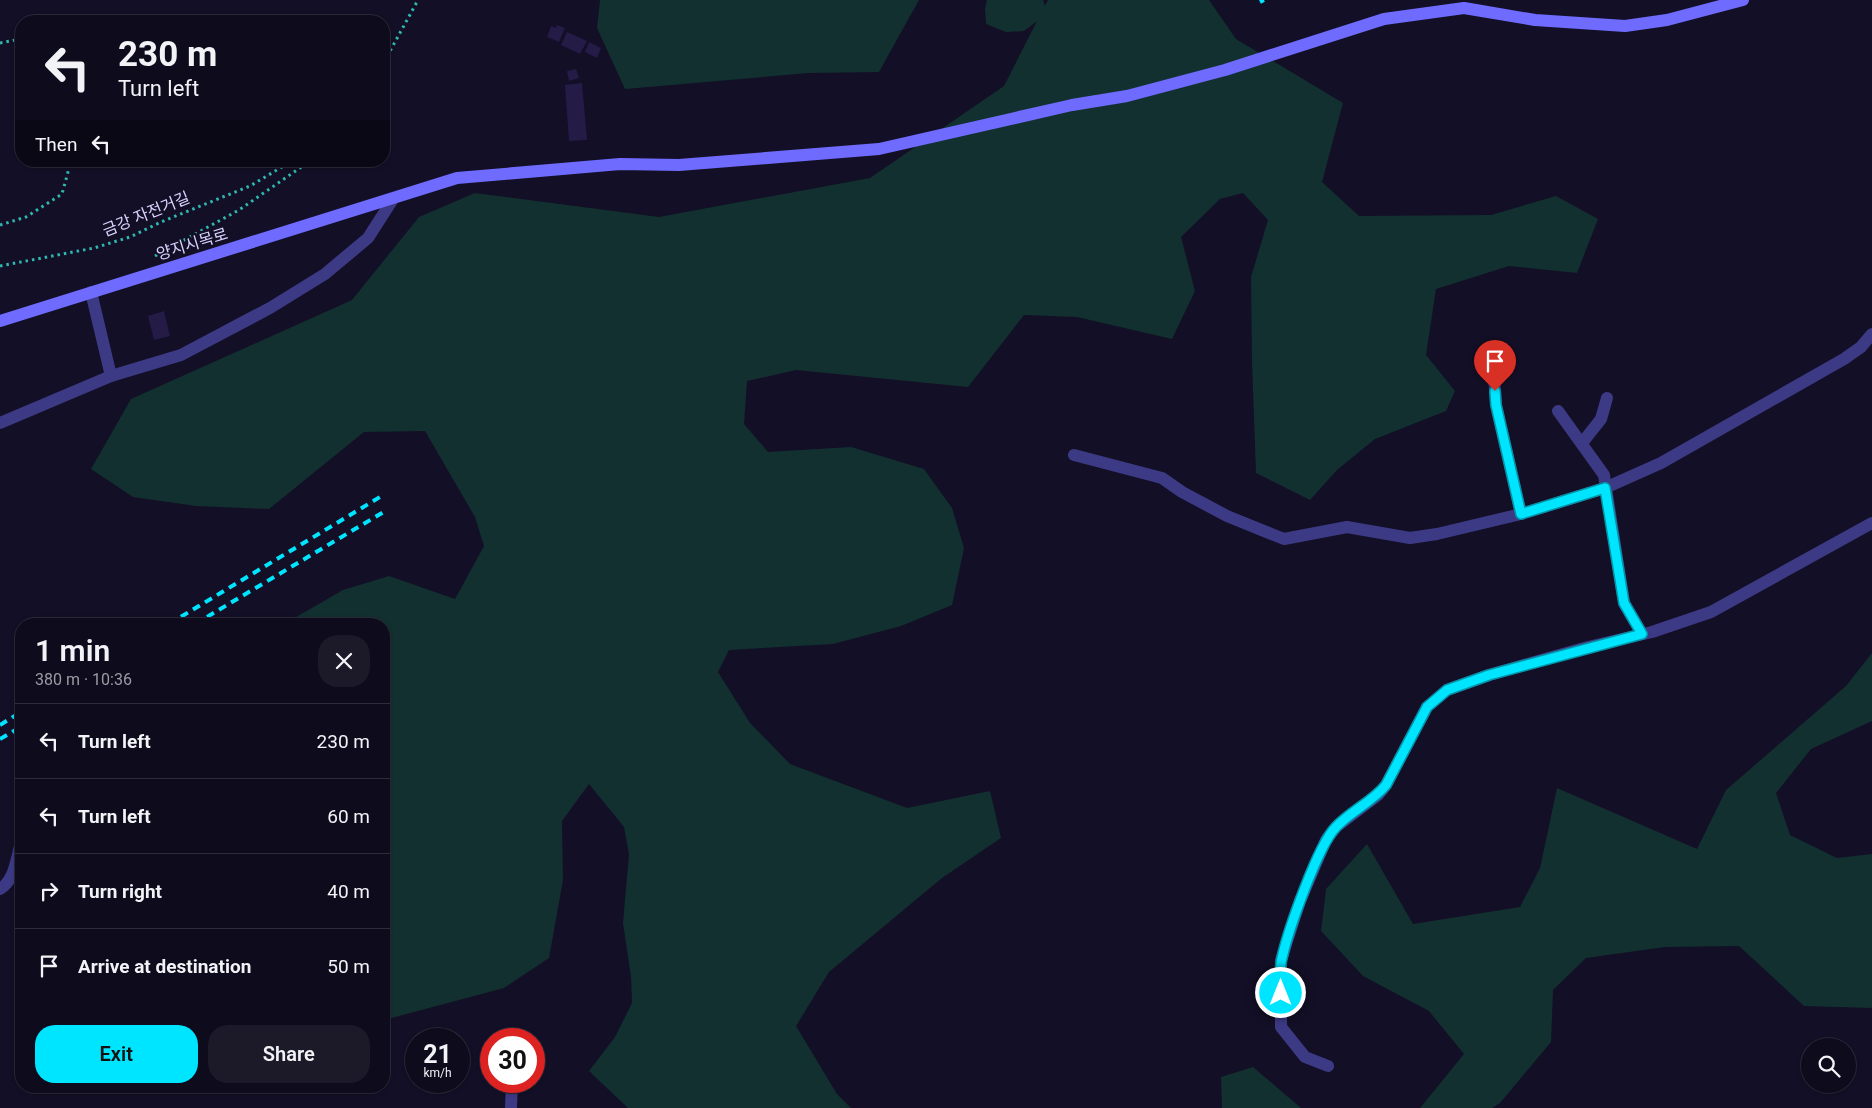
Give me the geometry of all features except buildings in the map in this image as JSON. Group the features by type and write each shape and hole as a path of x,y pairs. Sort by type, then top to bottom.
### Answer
{"street":[{"name":"양지시목로","path":"0,321 394,199 439,182 487,175 620,164 679,165 879,149 1072,105 1127,96 1225,70 1279,51 1384,19 1464,8 1535,20 1625,26 1667,20 1744,0"},
{"path":"0,423 111,376 181,355 286,298 325,274 368,238 394,199"},
{"path":"91,292 111,376"},
{"path":"1074,455 1162,478 1182,492 1227,516 1284,539 1347,528 1410,538 1437,534 1521,514 1605,488 1661,463 1844,359 1861,347 1872,334"},
{"path":"1494,376 1496,405 1521,514"},
{"path":"1582,443 1601,419 1608,398"},
{"path":"1558,410 1568,427 1582,443 1604,475 1624,603 1642,634"},
{"path":"1328,1066 1305,1057 1281,1027 1281,960 1300,902 1326,840 1336,827 1378,795 1386,785 1427,707 1447,690 1489,675 1642,634 1711,612 1872,523"},
{"path":"0,889 5,886 11,877 15,863"},
{"path":"511,1108 512,1093"}],"path":[{"path":"390,51 418,0"},
{"path":"0,42 15,40"},
{"path":"0,225 26,217 62,194 69,167"},
{"name":"금강 자전거길","path":"0,266 94,248 130,237 160,222 250,186 282,167"},
{"path":"153,258 239,210 301,167"}],"green space":[{"path":"600,0 919,0 879,72 809,73 625,89 597,28"},
{"path":"987,0 1043,0 1045,6 1048,0 1209,0 1236,39 1343,103 1322,182 1359,216 1491,215 1556,196 1598,219 1577,273 1509,266 1436,289 1426,355 1455,391 1446,411 1375,439 1337,470 1310,500 1256,473 1251,277 1268,220 1243,193 1220,199 1181,237 1195,291 1172,339 1077,317 1024,315 968,387 796,370 747,381 744,424 768,452 851,447 924,469 952,508 964,548 952,605 901,626 833,644 729,650 718,672 750,723 790,764 907,808 990,791 1001,838 942,878 829,972 796,1026 837,1094 851,1108 628,1108 589,1071 615,1037 632,1003 631,977 623,923 629,854 624,827 589,784 562,821 563,880 549,958 504,988 390,1018 390,618 294,618 343,590 389,576 455,599 484,546 475,517 425,431 364,432 269,509 196,506 133,497 91,469 131,399 352,300 419,217 475,193 659,217 870,178 1004,86 1037,21 1024,31 1006,32 986,24 985,8"},
{"path":"1872,653 1872,721 1811,749 1776,793 1790,835 1837,858 1872,854 1872,1008 1804,1006 1739,946 1665,947 1586,958 1553,990 1551,1042 1500,1103 1492,1108 1420,1108 1464,1054 1429,1011 1363,976 1321,931 1326,889 1367,844 1413,924 1520,907 1540,868 1557,788 1697,849 1726,790 1846,686"},
{"path":"1253,1067 1301,1108 1222,1108 1221,1077"}],"railway":[{"path":"1260,2 1264,0"},
{"path":"179,618 380,497"},
{"path":"205,618 387,510"},
{"path":"0,725 15,716"},
{"path":"0,739 15,730"}],"route":[{"path":"1281,993 1281,960 1300,902 1326,840 1336,827 1378,795 1386,785 1395,764 1427,707 1438,696 1462,683 1588,647 1642,634 1624,603 1605,488 1521,514 1513,472 1496,405 1495,391"}]}
